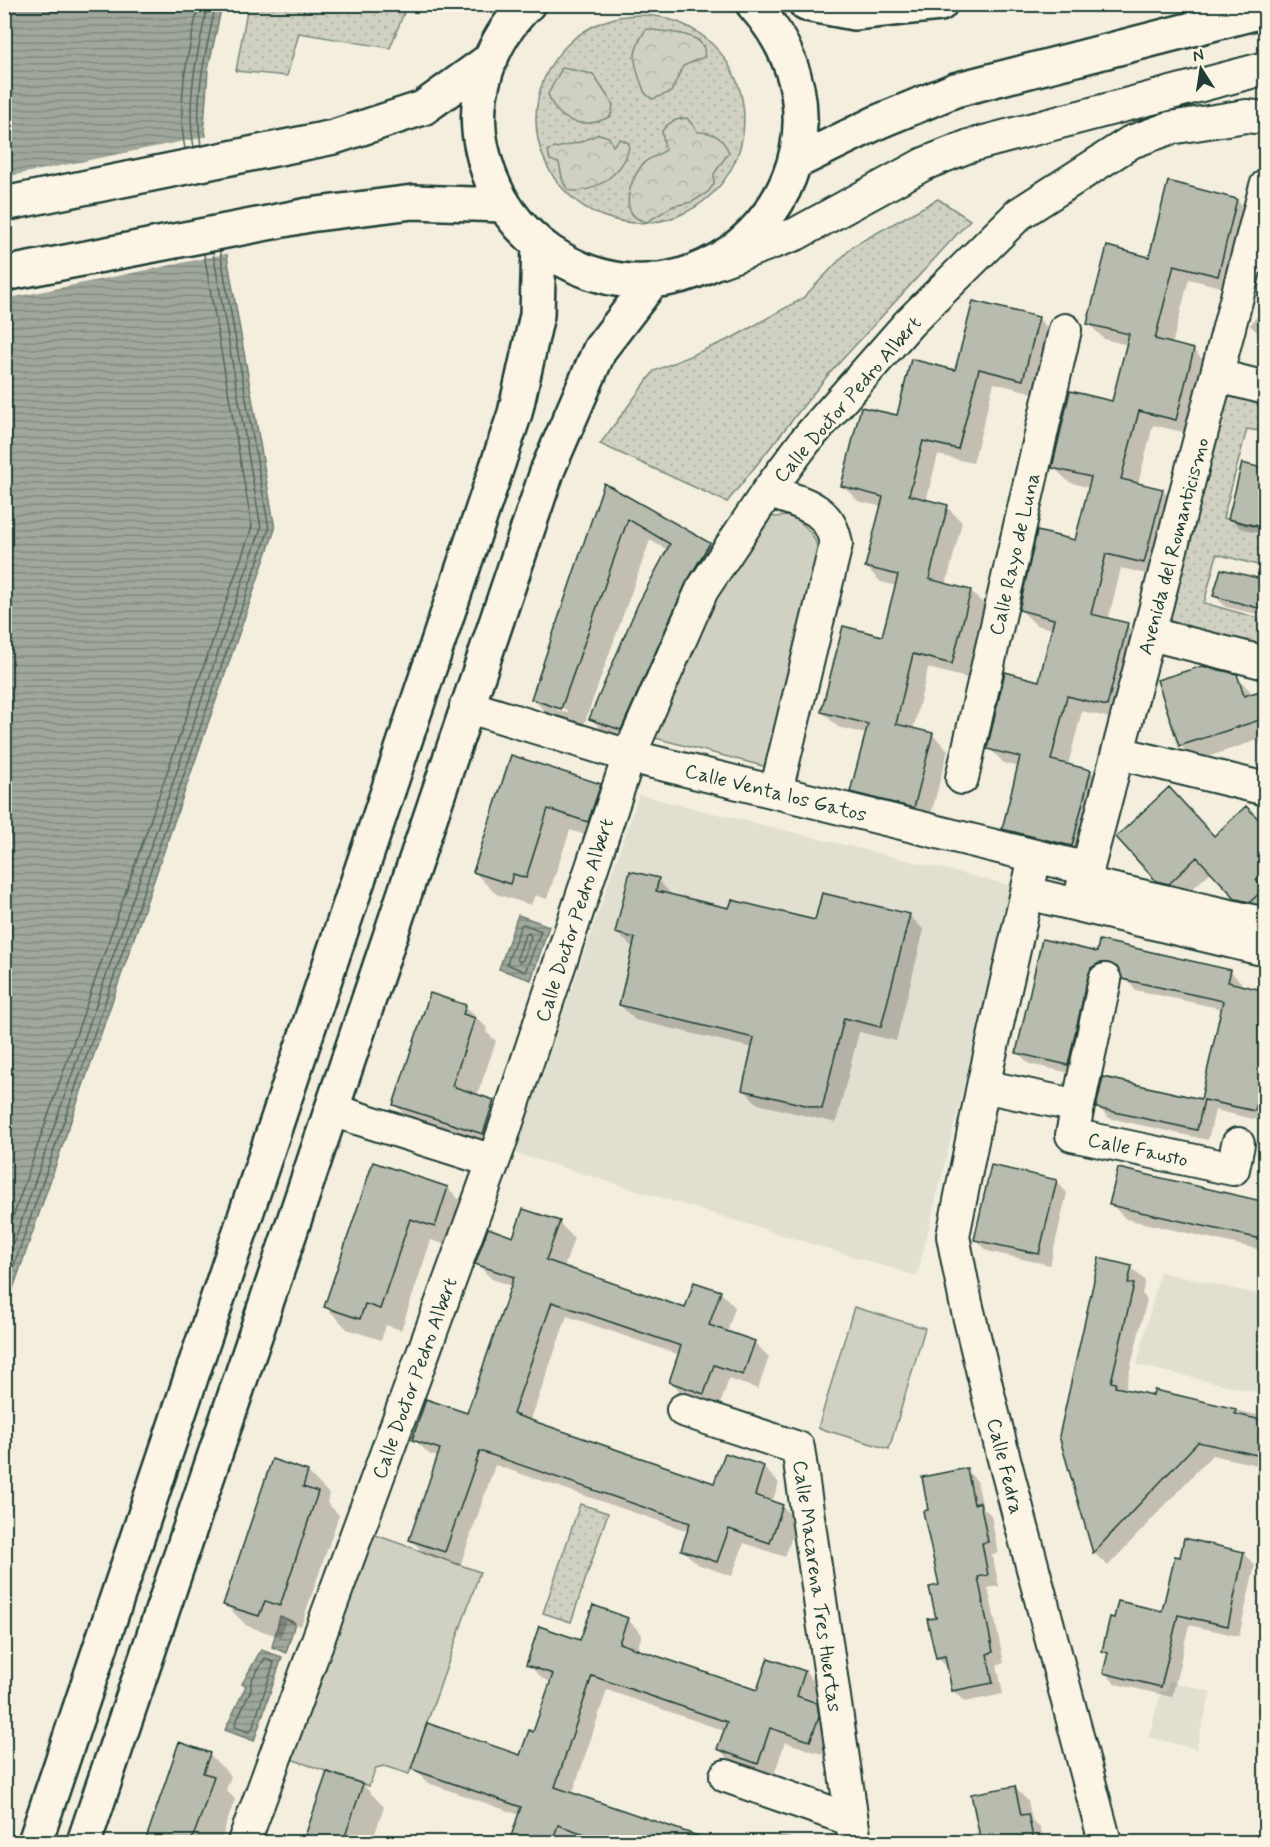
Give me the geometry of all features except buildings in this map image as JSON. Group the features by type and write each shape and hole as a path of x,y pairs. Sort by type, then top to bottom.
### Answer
{"main road":[{"path":"528,4 503,34 491,59 480,101 481,145 486,166 503,205 519,226 538,244 564,261 592,273 622,279 653,280 681,275 709,265 734,250 761,225 786,188 795,162 801,125 796,78 786,51 772,27 753,4"},
{"path":"806,4 854,13 940,4"},
{"path":"795,162 880,121 955,90 1266,10"},
{"path":"4,204 260,154 334,137 423,108 491,59"},
{"path":"4,274 309,215 413,202 503,205"},
{"path":"35,1842 515,413 537,315 538,244"},
{"path":"84,1842 466,706 548,469 600,349 653,280"}],"street":[{"path":"709,265 796,234 942,157 994,138 1266,68"},
{"path":"1086,115 1131,142"},
{"name":"Calle Doctor Pedro Albert","path":"244,1842 493,1161 629,756 702,590 768,491 806,440 909,324 1019,214 1131,142 1170,128 1246,116 1266,118"},
{"name":"Avenida del Romanticismo","path":"1083,886 1266,186"},
{"name":"Calle Rayo de Luna","path":"963,778 1065,330"},
{"path":"1218,376 1266,388"},
{"path":"768,491 823,513 830,522 836,544 776,791"},
{"path":"1150,634 1266,663"},
{"name":"Calle Venta los Gatos","path":"466,706 629,756 1035,856 1083,886 1266,950"},
{"path":"1119,753 1266,789"},
{"path":"983,1086 1035,856"},
{"name":"Calle Venta los Gatos","path":"1027,893 1083,886 1266,924"},
{"path":"1078,1106 1105,980"},
{"name":"Calle Fausto","path":"983,1086 1078,1106 1072,1135 1233,1169 1238,1144"},
{"name":"Calle Fedra","path":"983,1086 953,1236 966,1303 1003,1455 1105,1842"},
{"path":"332,1110 493,1161"},
{"name":"Calle Macarena Tres Huertas","path":"683,1410 798,1448 854,1831"},
{"path":"726,1776 854,1831"}],"shaded area":[{"path":"639,795 1013,886 917,1276 515,1153"},
{"path":"1160,1272 1265,1296 1265,1394 1137,1365"},
{"path":"1169,1681 1211,1692 1196,1749 1149,1737 1161,1691 1166,1692"}],"green space":[{"path":"248,4 407,5 390,48 299,33 287,76 236,71"},
{"path":"630,15 650,15 670,19 689,27 714,45 727,61 736,79 744,109 740,149 736,159 727,177 714,193 698,206 670,219 650,223 630,223 610,219 591,211 566,193 553,177 540,149 536,129 536,109 540,89 548,70 566,45 582,32 610,19"},
{"path":"646,29 684,34 700,42 704,48 704,57 683,66 671,92 653,99 644,91 635,60 638,43"},
{"path":"562,68 593,74 613,105 611,116 592,123 582,123 565,118 558,112 548,94"},
{"path":"687,118 698,132 713,134 720,139 729,152 714,174 714,184 708,192 692,202 673,206 647,222 638,219 632,213 628,198 637,172 644,162 665,150 662,131 673,121"},
{"path":"599,134 609,137 613,146 620,139 629,143 623,162 617,171 599,185 578,191 568,190 563,182 559,163 550,160 548,150 580,142"},
{"path":"938,199 970,220 828,375 727,502 600,444 654,371 732,338 803,298 853,246"},
{"path":"1225,394 1265,404 1265,432 1247,429 1223,518 1260,528 1265,508 1265,567 1217,554 1204,603 1265,620 1265,648 1163,620"},
{"path":"792,516 813,536 818,548 819,564 767,767 655,738 653,731 694,634 755,527 770,517"},
{"path":"854,1307 925,1328 889,1449 818,1428"},
{"path":"580,1504 608,1513 571,1622 543,1613"},
{"path":"370,1533 480,1572 409,1774 384,1766 376,1768 369,1786 291,1759"}],"water":[{"path":"5,5 222,5 208,69 204,125 275,529 5,1312"},
{"path":"518,915 549,926 531,980 499,969"},
{"path":"280,1616 295,1623 286,1653 272,1647"},
{"path":"261,1650 282,1657 254,1741 225,1730 246,1686 242,1684"}],"pier":[{"path":"209,136 230,253 5,299 5,177"}]}
